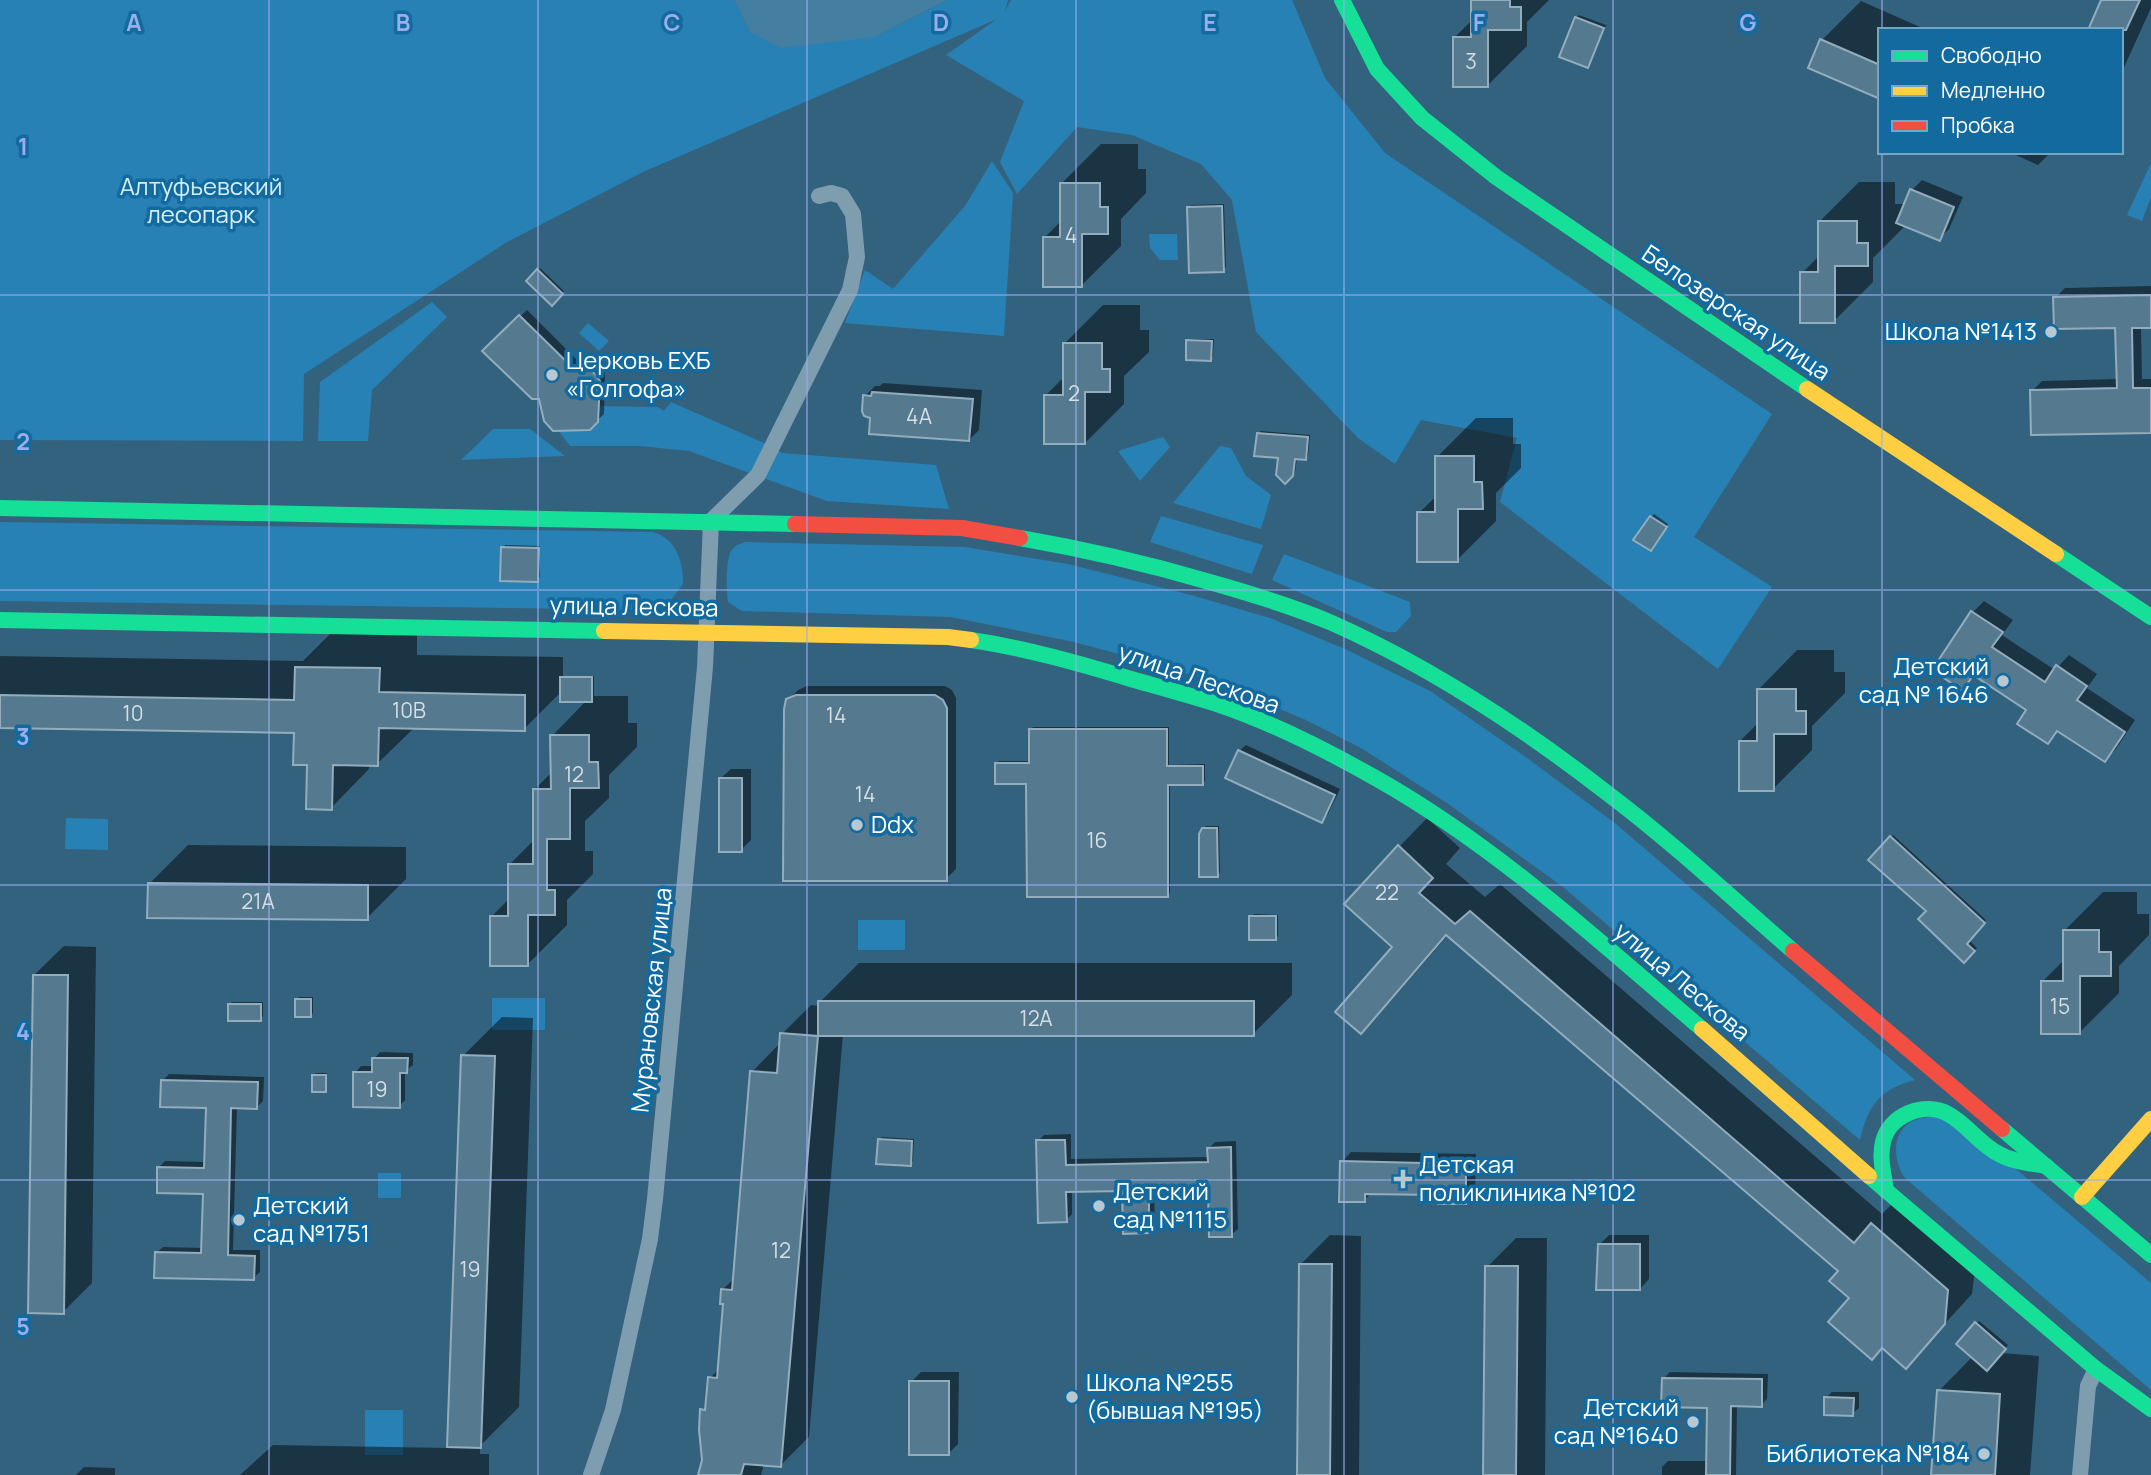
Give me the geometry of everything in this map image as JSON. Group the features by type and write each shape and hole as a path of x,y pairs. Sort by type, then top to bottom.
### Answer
{"main road":[{"name":"Белозерская улица","path":"1342,0 1377,69 1422,118 1496,177 1777,369 2151,617"},
{"path":"0,508 962,528 1137,561 1255,595 1331,623 1402,658 1471,697 1609,794 2151,1255"},
{"name":"улица Лескова","path":"0,620 948,637 1003,645 1091,667 1219,705 1301,738 1381,780 1515,872 1748,1068 1886,1191 2096,1369 2151,1409"},
{"path":"1886,1191 1882,1158 1886,1129 1894,1120 1916,1108 1940,1110 1958,1120 1998,1154 2048,1167"},
{"path":"2082,1197 2151,1119"}],"street":[{"path":"712,521 758,475 850,290 857,257 853,214 842,196 831,193 818,196"},
{"name":"Мурановская улица","path":"591,1475 613,1410 650,1239 674,1009 707,631 712,521"},
{"path":"2080,1475 2088,1386 2096,1369"}],"green space":[{"name":"Алтуфьевский лесопарк","path":"0,0 734,0 750,32 875,37 947,0 1008,0 1005,11 1011,0 1292,0 1325,78 1385,153 1772,414 1694,537 1772,587 1718,669 1500,502 1517,438 1421,420 1395,464 1358,438 1256,332 1232,200 1201,164 1132,135 1077,127 1017,194 1000,162 1024,101 946,55 997,19 643,172 507,242 304,374 303,441 0,440"},
{"path":"992,161 1013,193 1004,336 845,323 865,270 893,289 965,206"},
{"path":"2151,163 2151,197 2142,221 2127,215"},
{"path":"1149,234 1177,234 1178,260 1160,260 1150,248"},
{"path":"432,302 447,317 372,390 368,441 318,441 320,382"},
{"path":"588,323 609,341 599,351 579,333"},
{"path":"671,402 782,453 936,465 949,509 827,501 689,451 640,446 570,446 558,430 590,430 598,422 599,406 658,407 664,411"},
{"path":"493,429 530,429 565,456 461,460"},
{"path":"1163,437 1170,447 1140,481 1118,451"},
{"path":"1220,446 1231,448 1246,476 1271,495 1261,529 1173,503"},
{"path":"1161,516 1263,545 1252,574 1150,542"},
{"path":"0,522 653,532 673,545 680,559 683,584 671,600 651,610 0,601"},
{"path":"745,542 965,547 1068,564 1270,618 1345,649 1430,691 1616,824 1915,1080 1892,1088 1877,1101 1871,1108 1860,1140 1563,887 1447,803 1361,748 1306,720 1246,695 1168,667 1074,642 951,617 742,611 728,602 727,576 731,551"},
{"path":"1284,554 1410,602 1411,616 1396,632 1387,632 1272,580"},
{"path":"66,818 108,819 108,850 65,849"},
{"path":"858,920 905,920 905,950 858,950"},
{"path":"492,998 545,998 545,1030 492,1030"},
{"path":"1936,1115 2016,1169 2151,1283 2151,1390 1904,1177 1896,1154 1901,1132 1913,1121"},
{"path":"378,1173 401,1173 401,1198 378,1198"},
{"path":"365,1410 403,1410 403,1455 365,1455"}],"shaded area":[{"path":"734,0 947,0 875,37 781,48 750,32"}],"building":[{"path":"1471,0 1510,0 1510,7 1521,7 1521,30 1488,30 1488,87 1453,87 1453,37 1471,37"},
{"path":"2101,0 2140,0 2126,30 2089,28"},
{"path":"1575,17 1604,28 1588,68 1559,57"},
{"path":"1820,39 1878,64 1878,98 1808,68"},
{"path":"1060,183 1100,183 1100,207 1108,207 1108,234 1082,234 1082,287 1043,287 1043,237 1060,237"},
{"path":"1910,189 1954,207 1940,241 1896,223"},
{"path":"1222,206 1224,272 1189,273 1187,207"},
{"path":"1818,221 1857,221 1857,243 1868,243 1868,266 1835,266 1835,323 1800,323 1800,272 1818,272"},
{"path":"537,269 563,294 552,306 526,281"},
{"path":"2151,295 2151,328 2132,328 2133,388 2151,388 2151,433 2031,435 2030,390 2117,388 2115,328 2054,329 2053,297"},
{"name":"Церковь ЕХБ «Голгофа»","path":"519,315 575,370 591,369 600,381 598,422 590,430 553,431 544,421 539,399 532,399 482,351"},
{"path":"1186,340 1212,341 1211,361 1186,360"},
{"path":"1063,343 1102,343 1102,369 1110,369 1110,392 1085,392 1085,444 1044,444 1044,395 1063,395"},
{"path":"872,392 973,399 969,441 869,434 870,418 864,416 862,411 863,395 871,396"},
{"path":"1257,433 1308,437 1306,460 1295,459 1293,476 1285,484 1276,475 1278,458 1254,456"},
{"path":"1435,456 1474,456 1474,482 1482,482 1483,509 1458,509 1458,562 1417,562 1417,512 1435,512"},
{"path":"1650,516 1667,527 1651,551 1633,540"},
{"path":"501,547 539,548 538,582 500,581"},
{"path":"1971,611 2003,632 1992,647 2045,682 2056,665 2087,686 2077,700 2125,732 2105,762 2057,731 2048,744 2017,724 2026,710 1973,675 1963,691 1932,670"},
{"path":"295,667 380,668 379,692 525,695 525,731 379,728 378,766 333,765 332,810 306,809 307,765 293,765 294,733 0,728 0,695 294,700"},
{"path":"560,677 592,677 592,702 560,702"},
{"path":"1757,689 1796,689 1796,711 1806,711 1806,734 1774,734 1774,791 1739,791 1739,741 1757,741"},
{"path":"796,695 935,695 943,700 947,708 947,881 783,881 784,709 786,699"},
{"path":"1029,729 1167,729 1167,766 1203,766 1203,785 1168,785 1168,897 1027,897 1026,784 995,784 995,763 1029,763"},
{"path":"550,735 589,735 589,762 598,762 599,788 570,788 570,839 547,839 547,890 555,890 555,915 528,915 528,966 490,966 490,916 508,916 508,864 533,864 533,789 551,789"},
{"path":"1238,750 1335,795 1322,823 1225,778"},
{"path":"719,778 742,778 742,852 719,852"},
{"path":"1202,828 1217,828 1218,877 1199,877 1199,834"},
{"path":"1890,836 1985,923 1967,944 1975,951 1964,963 1918,919 1926,911 1868,860"},
{"path":"1398,845 1433,878 1419,893 1455,924 1470,911 1854,1243 1871,1223 1948,1290 1945,1324 1906,1369 1882,1348 1872,1360 1828,1322 1849,1298 1829,1281 1838,1271 1446,935 1361,1034 1335,1012 1392,947 1344,904"},
{"path":"148,883 368,885 368,920 147,918"},
{"path":"1249,916 1276,916 1276,940 1249,940"},
{"path":"2063,930 2099,930 2099,952 2111,952 2111,976 2080,976 2080,1034 2041,1034 2041,981 2063,981"},
{"path":"33,975 68,975 64,1314 28,1313"},
{"path":"295,999 311,999 311,1017 295,1017"},
{"path":"818,1001 1254,1001 1254,1036 818,1036"},
{"path":"228,1004 261,1004 261,1021 228,1021"},
{"path":"780,1033 818,1036 781,1467 744,1464 741,1475 698,1475 702,1460 700,1409 705,1410 708,1377 717,1378 723,1304 720,1304 721,1289 732,1290 750,1071 777,1073"},
{"path":"461,1055 495,1056 481,1448 447,1447"},
{"path":"372,1058 408,1058 407,1073 400,1073 400,1108 353,1107 353,1072 372,1072"},
{"path":"312,1075 326,1075 326,1092 312,1092"},
{"path":"161,1080 258,1082 257,1109 231,1108 228,1255 255,1256 254,1280 154,1278 155,1252 201,1253 203,1194 157,1193 157,1167 204,1168 206,1108 160,1107"},
{"path":"878,1139 912,1141 911,1166 876,1164"},
{"path":"1036,1140 1065,1140 1066,1165 1208,1162 1207,1148 1231,1147 1232,1237 1209,1237 1208,1190 1149,1191 1149,1233 1123,1234 1122,1191 1066,1192 1067,1222 1038,1223"},
{"name":"Детская поликлиника №102","path":"1340,1161 1466,1164 1466,1204 1438,1204 1438,1195 1365,1194 1365,1202 1339,1202"},
{"path":"1598,1244 1640,1244 1640,1290 1596,1290"},
{"path":"1299,1264 1332,1264 1330,1475 1297,1475"},
{"path":"1485,1266 1518,1266 1516,1475 1483,1475"},
{"path":"1975,1322 2006,1349 1987,1371 1956,1344"},
{"path":"1662,1378 1762,1379 1762,1407 1731,1406 1730,1475 1706,1475 1707,1408 1661,1407"},
{"path":"909,1381 949,1381 949,1455 909,1455"},
{"path":"1937,1390 2000,1394 1995,1475 1931,1475"},
{"path":"1824,1397 1854,1398 1853,1416 1824,1415"}],"traffic: fast":[{"path":"1342,0 1377,69 1422,118 1496,177 1807,389"},
{"path":"0,508 795,524"},
{"path":"1020,538 1137,562 1254,595 1332,623 1405,659 1475,700 1575,769 1702,870 1793,951"},
{"path":"2056,554 2151,617"},
{"path":"0,620 604,631"},
{"path":"971,640 1051,656 1217,704 1280,729 1340,759 1423,806 1506,865 1586,929 1702,1029"},
{"path":"1886,1191 1882,1166 1883,1142 1892,1124 1918,1110 1939,1110 1948,1114 2004,1157 2046,1166"},
{"path":"2002,1129 2151,1255"},
{"path":"1869,1176 2096,1369 2151,1409"}],"traffic: slow":[{"path":"1807,389 2056,554"},
{"path":"604,631 948,637 971,640"},
{"path":"1702,1029 1869,1176"},
{"path":"2082,1197 2151,1119"}],"traffic: jam":[{"path":"795,524 962,528 1020,538"},
{"path":"1793,951 2002,1129"}],"place":[{"name":"Школа №1413","path":"2051,332"},
{"name":"Церковь ЕХБ «Голгофа»","path":"552,375"},
{"name":"Детский сад № 1646","path":"2003,681"},
{"name":"Ddx","path":"857,825"},
{"name":"Детская поликлиника №102","path":"1403,1179"},
{"name":"Детский сад №1115","path":"1099,1206"},
{"name":"Детский сад №1751","path":"239,1220"},
{"name":"Школа №255 (бывшая №195)","path":"1072,1397"},
{"name":"Детский сад №1640","path":"1693,1422"},
{"name":"Библиотека №184","path":"1984,1454"}]}
